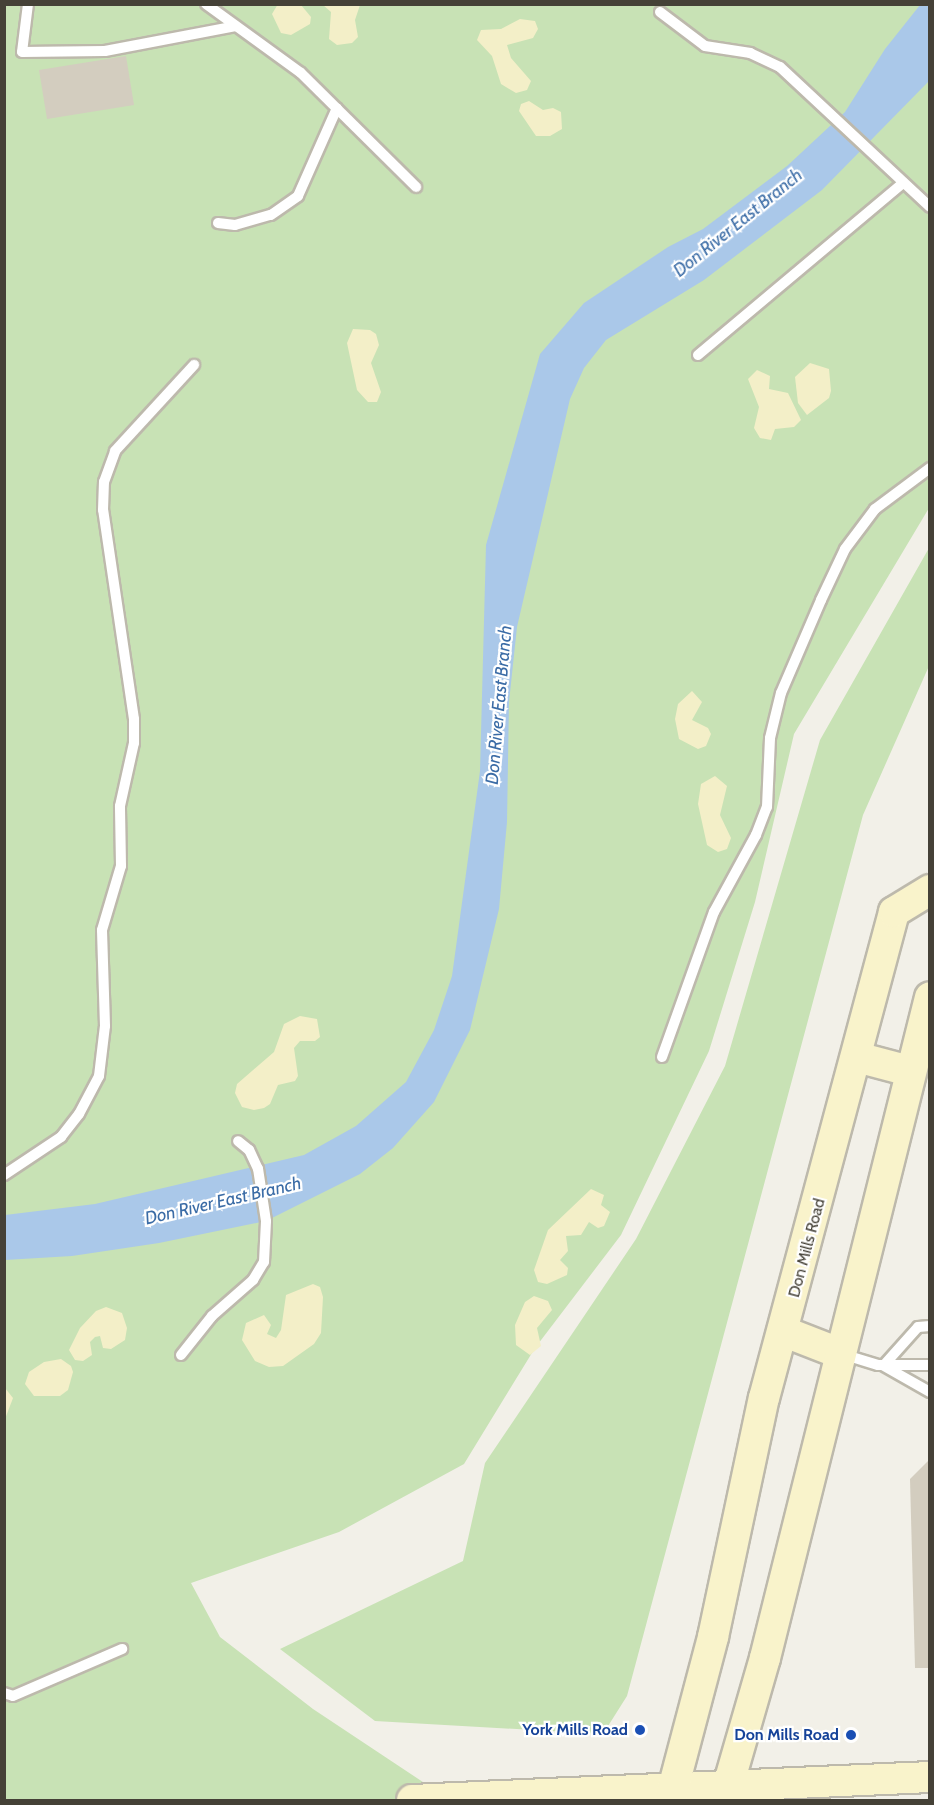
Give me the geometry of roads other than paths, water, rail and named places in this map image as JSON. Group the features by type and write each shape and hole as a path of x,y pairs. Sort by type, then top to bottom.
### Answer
{"main road":[{"name":"Don Mills Road","path":"672,1794 712,1637 764,1398 785,1332 894,912 930,890"},
{"path":"726,1793 765,1658 839,1353 915,1071 930,997"},
{"path":"857,1057 915,1071"},
{"path":"785,1332 839,1353"},
{"path":"412,1800 726,1793 930,1777"}],"lane":[{"path":"28,4 22,52 105,51 236,26"},
{"path":"206,4 302,73 416,188"},
{"path":"660,12 705,46 750,53 780,67 821,109 930,207"},
{"path":"218,223 235,225 271,215 298,196 337,108"},
{"path":"698,355 903,183"},
{"path":"4,1175 61,1137 79,1114 99,1076 105,1026 102,930 121,866 120,806 134,743 134,718 103,510 104,482 115,451 194,365"},
{"path":"662,1057 714,912 756,835 767,807 770,738 781,693 821,600 845,549 875,509 930,468"},
{"path":"180,1355 212,1316 253,1280 264,1262 266,1221 258,1169 249,1150 238,1141"},
{"path":"884,1365 918,1327 930,1326"},
{"path":"839,1353 884,1365 930,1365"},
{"path":"884,1365 930,1392"},
{"path":"4,1694 14,1696 122,1649"}],"water":[{"name":"Don River East Branch","path":"920,5 929,5 929,81 822,190 704,280 606,340 584,368 570,399 517,627 509,702 507,822 499,909 470,1030 434,1102 393,1148 360,1174 266,1221 159,1243 72,1256 5,1260 5,1215 95,1204 304,1155 356,1126 406,1082 434,1030 452,976 480,771 486,545 540,354 584,303 668,247 703,229 787,166 845,112 885,49"}],"place":[{"name":"York Mills Road","path":"640,1730"},
{"name":"Don Mills Road","path":"851,1735"}]}
